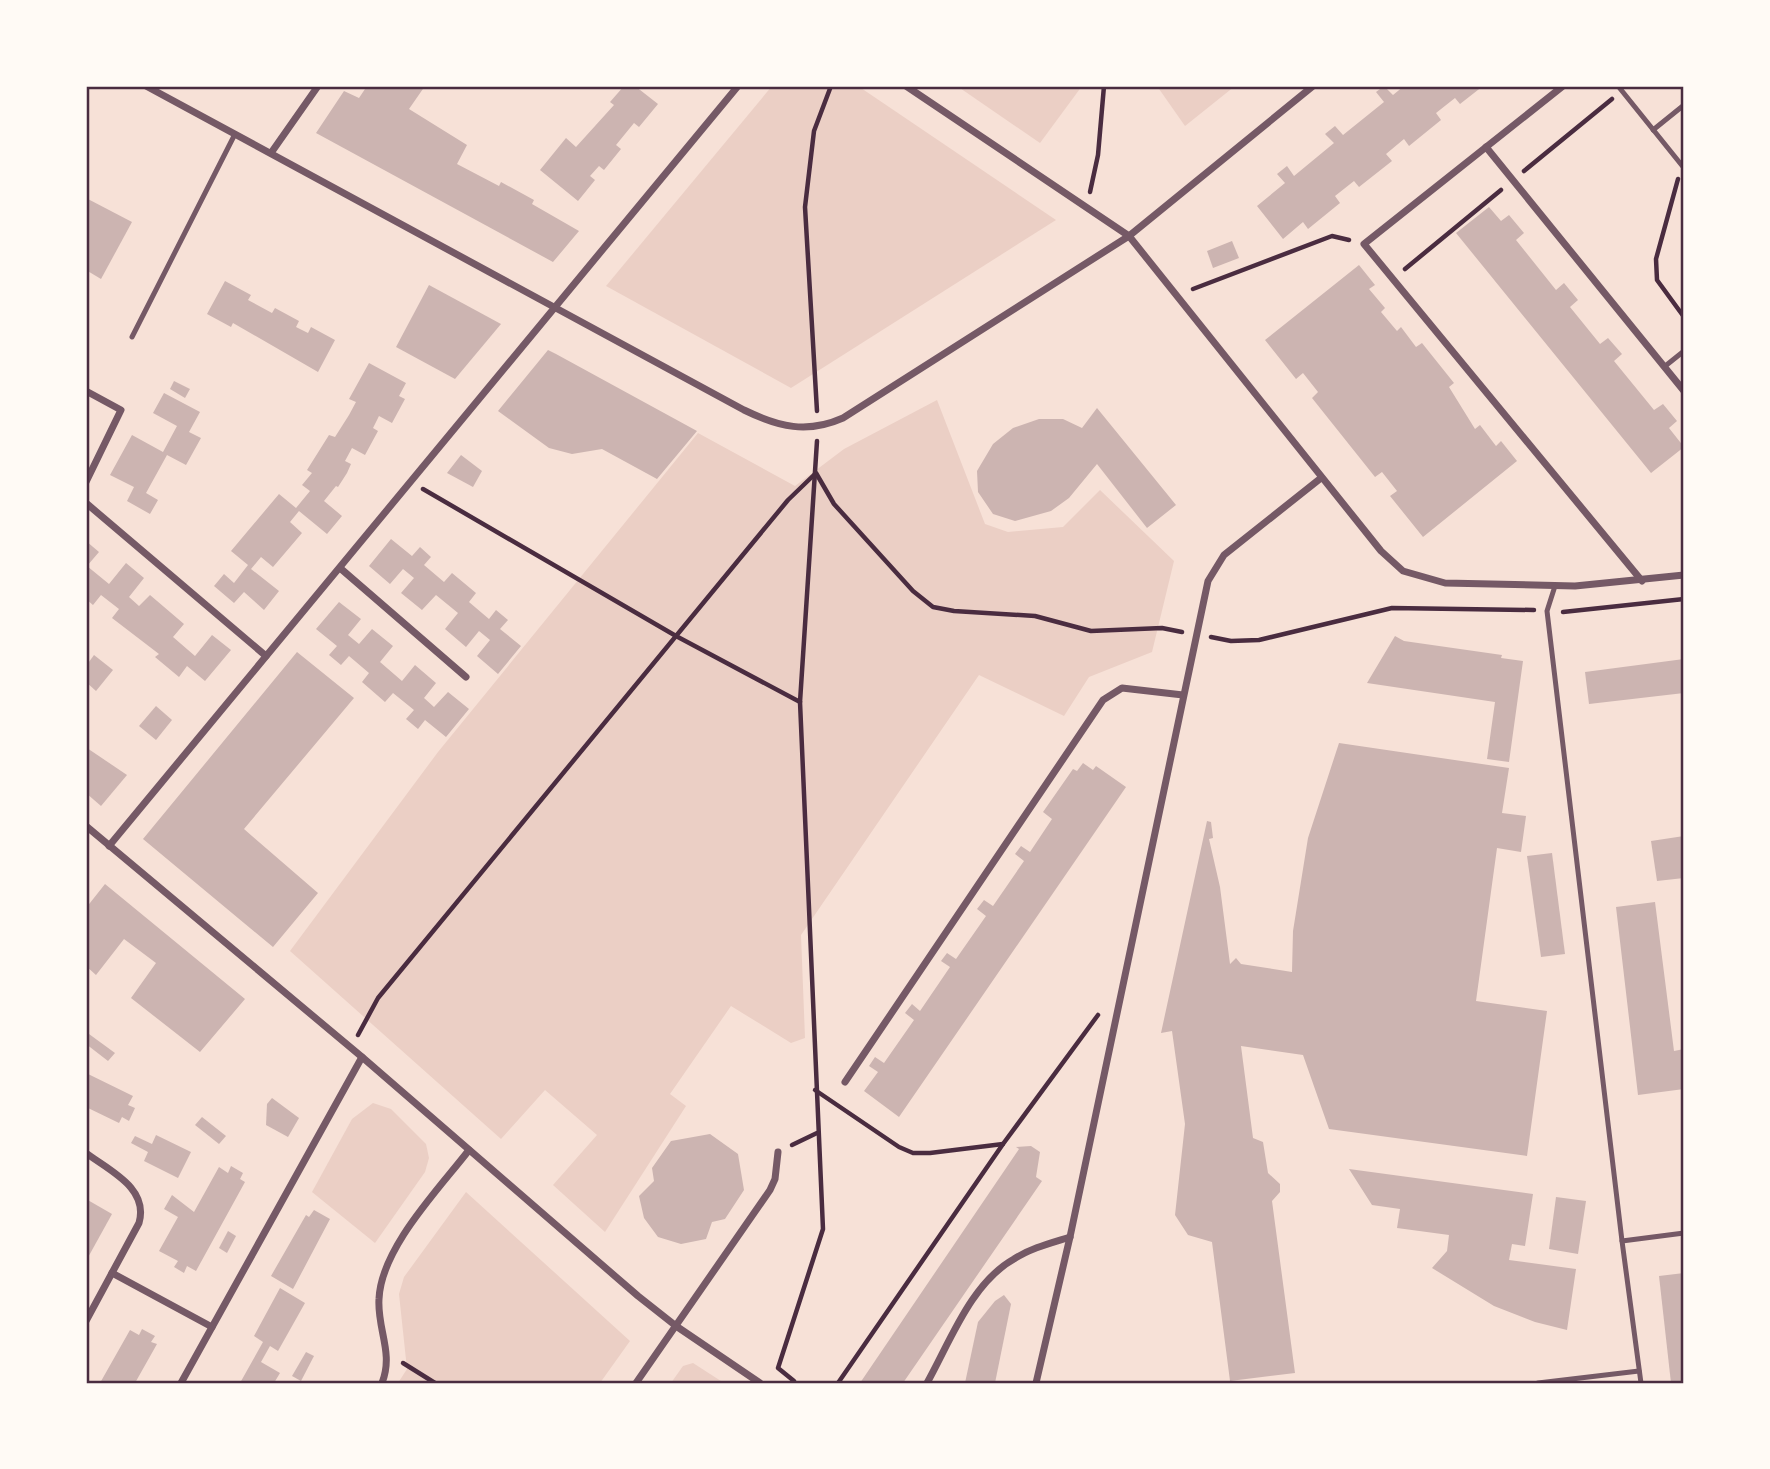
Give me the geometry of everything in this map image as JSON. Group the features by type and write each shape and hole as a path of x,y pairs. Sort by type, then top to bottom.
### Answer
{"street":[{"path":"146,86 761,418 788,427 818,427 844,418 1129,236 1313,86"},
{"path":"271,153 317,86"},
{"path":"109,846 738,86"},
{"path":"906,86 1129,236 1387,559 1411,575 1445,583 1555,586 1642,581 1684,575"},
{"path":"1563,86 1364,244 1642,581"},
{"path":"1486,147 1684,391"},
{"path":"86,391 121,410 86,482"},
{"path":"1036,1383 1070,1237 1208,581 1217,563 1321,478"},
{"path":"86,503 267,656"},
{"path":"340,568 466,677"},
{"path":"845,1082 1109,693 1122,688 1183,695"},
{"path":"86,826 362,1057 676,1326 760,1383"},
{"path":"181,1383 362,1057"},
{"path":"382,1383 388,1352 379,1299 385,1272 421,1212 469,1150"},
{"path":"636,1383 770,1190 775,1179 778,1152"},
{"path":"86,1153 133,1189 141,1205 139,1223 86,1321"},
{"path":"927,1383 978,1294 996,1271 1028,1251 1070,1237"},
{"path":"112,1273 212,1327"}],"lane":[{"path":"1618,86 1683,167"},
{"path":"1653,130 1684,104"},
{"path":"132,337 235,134"},
{"path":"1664,367 1684,351"},
{"path":"1555,586 1547,611 1641,1383"},
{"path":"1622,1241 1684,1233"},
{"path":"1538,1383 1639,1371"}],"path":[{"path":"794,1382 778,1368 822,1229 800,702 818,427 805,207 814,131 831,86"},
{"path":"1087,208 1098,155 1104,86"},
{"path":"1683,167 1656,259 1657,280 1684,317"},
{"path":"1175,295 1332,236 1364,244"},
{"path":"816,473 834,504 913,591 933,607 954,611 1035,616 1091,631 1162,628 1231,641 1259,640 1378,611 1411,606 1588,611 1684,599"},
{"path":"351,1048 378,998 788,500 816,473"},
{"path":"411,482 676,636 800,702"},
{"path":"838,1383 1003,1144 1099,1013"},
{"path":"815,1090 899,1147 913,1153 1003,1144"},
{"path":"778,1152 817,1133"},
{"path":"388,1352 435,1383"}],"shaded area":[{"path":"772,86 858,86 1056,220 791,388 606,286"},
{"path":"957,86 1082,86 1040,143"},
{"path":"1157,86 1235,86 1185,126"},
{"path":"937,400 985,524 1008,532 1063,527 1100,490 1174,561 1152,652 1089,677 1064,716 979,675 801,935 805,1038 791,1043 731,1006 670,1094 686,1106 605,1232 553,1185 597,1135 545,1090 501,1139 290,951 438,752 698,433 795,486 844,449"},
{"path":"373,1103 391,1109 426,1144 429,1158 425,1172 375,1243 312,1192 352,1119"},
{"path":"466,1192 630,1341 600,1383 398,1383 407,1369 399,1294 404,1277"},
{"path":"693,1363 724,1383 671,1383 683,1366"}],"building":[{"path":"367,86 425,86 409,109 467,145 457,164 499,186 501,182 534,200 532,204 579,231 553,262 316,133 344,91 359,98"},
{"path":"624,86 635,86 658,104 639,127 634,123 616,145 621,149 604,170 599,166 590,176 595,180 578,201 540,170 566,138 576,147 614,105 610,102"},
{"path":"1384,86 1393,95 1404,86 1483,86 1460,104 1455,98 1436,113 1441,120 1409,146 1404,139 1386,154 1392,161 1359,187 1354,181 1335,196 1340,203 1308,229 1303,222 1283,239 1257,206 1285,183 1277,174 1287,166 1294,176 1334,143 1325,134 1335,126 1343,135 1384,102 1376,92"},
{"path":"86,198 132,222 101,279 86,270"},
{"path":"1489,207 1501,221 1509,215 1524,233 1516,240 1556,290 1564,283 1578,300 1570,307 1600,344 1608,338 1622,354 1614,361 1654,410 1663,404 1677,421 1669,428 1684,447 1651,473 1456,233"},
{"path":"1232,241 1239,258 1213,268 1207,251"},
{"path":"1359,265 1375,285 1369,289 1385,308 1381,312 1397,331 1401,327 1416,347 1422,343 1454,383 1449,387 1475,429 1480,425 1496,446 1501,441 1517,461 1423,537 1390,496 1397,491 1382,472 1375,477 1312,398 1318,392 1303,373 1296,379 1265,340"},
{"path":"225,281 251,295 248,300 272,313 275,308 299,321 296,327 308,333 311,327 335,340 318,372 233,323 231,327 207,314"},
{"path":"429,285 501,324 455,379 396,347"},
{"path":"548,350 697,431 657,479 602,449 572,454 549,448 498,411"},
{"path":"369,363 406,383 399,396 405,399 392,423 379,416 373,428 378,431 365,455 352,448 345,461 351,464 347,473 324,501 342,516 327,534 299,511 290,522 302,533 273,567 261,557 251,569 279,591 264,610 244,592 234,603 214,586 224,574 234,583 248,565 231,551 279,494 296,508 310,491 302,485 312,473 307,470 329,435 335,437 349,415 356,402 349,399"},
{"path":"174,381 190,389 185,398 170,389"},
{"path":"164,393 200,412 189,432 201,438 186,465 167,455 146,493 158,500 150,514 127,501 134,487 110,475 132,435 163,452 177,426 153,413"},
{"path":"1097,408 1176,505 1147,528 1097,464 1069,498 1051,511 1015,521 993,514 978,492 977,471 993,444 1013,428 1039,419 1063,419 1082,428"},
{"path":"461,455 482,471 473,487 447,473"},
{"path":"391,539 412,556 420,547 431,557 424,565 444,582 452,573 476,593 469,602 489,619 496,610 508,620 500,629 521,646 498,674 477,656 490,640 479,631 466,647 445,629 458,613 436,595 422,610 401,593 414,578 403,569 390,584 369,566"},
{"path":"86,541 99,552 87,566 109,584 126,563 144,578 129,597 139,606 150,595 184,624 173,637 195,656 212,635 231,650 205,681 187,666 179,677 155,657 159,654 112,618 119,609 101,595 93,605 86,599"},
{"path":"339,602 361,619 348,635 359,644 372,629 393,646 380,662 402,681 415,665 436,683 424,698 434,707 448,692 469,709 446,737 425,720 418,729 406,719 414,710 393,693 385,702 362,682 369,673 349,656 341,665 329,655 337,646 316,629"},
{"path":"1395,636 1404,641 1502,655 1501,658 1523,661 1509,762 1487,759 1495,702 1367,683"},
{"path":"297,652 354,698 244,829 318,893 273,947 143,839"},
{"path":"94,655 113,670 96,691 86,682 86,666"},
{"path":"1684,659 1684,693 1589,704 1585,672"},
{"path":"156,706 172,720 156,740 139,726"},
{"path":"1339,743 1509,768 1502,813 1526,816 1521,852 1497,848 1476,1001 1547,1011 1527,1156 1329,1129 1303,1055 1241,1046 1253,1138 1263,1142 1268,1173 1280,1184 1280,1192 1272,1201 1295,1373 1230,1381 1212,1242 1188,1235 1175,1215 1185,1124 1172,1031 1161,1033 1207,821 1211,822 1213,838 1209,839 1220,887 1230,964 1236,958 1241,964 1292,972 1293,931 1308,838"},
{"path":"87,748 127,775 101,806 86,793"},
{"path":"1083,763 1093,770 1096,766 1126,787 899,1117 864,1091 878,1072 869,1066 875,1057 884,1063 914,1020 905,1013 912,1004 920,1011 950,967 941,961 947,953 956,959 986,916 977,909 984,900 993,906 1024,861 1015,854 1021,846 1030,852 1052,819 1043,812 1073,769 1077,771"},
{"path":"1684,836 1684,878 1657,881 1651,841"},
{"path":"1552,853 1565,954 1541,957 1527,856"},
{"path":"105,884 245,999 200,1052 131,998 156,963 124,939 96,975 86,966 86,908"},
{"path":"1655,902 1674,1051 1684,1049 1684,1089 1638,1095 1616,907"},
{"path":"89,1034 115,1053 108,1061 86,1044"},
{"path":"86,1073 133,1096 128,1105 135,1108 129,1121 122,1117 119,1123 86,1107"},
{"path":"272,1098 299,1118 288,1137 266,1125 267,1104"},
{"path":"202,1117 226,1136 219,1144 195,1125"},
{"path":"710,1134 738,1154 744,1190 725,1219 712,1222 706,1239 681,1244 658,1237 644,1218 639,1196 654,1181 652,1168 671,1141"},
{"path":"156,1135 191,1152 178,1178 144,1161 148,1152 131,1143 135,1136 152,1144"},
{"path":"1031,1146 1040,1152 1036,1177 1042,1181 903,1383 860,1383 1019,1149 1016,1147"},
{"path":"231,1166 243,1173 240,1179 245,1182 196,1271 187,1266 184,1273 174,1267 178,1261 159,1251 178,1217 164,1209 172,1195 194,1212 219,1167 228,1173"},
{"path":"1349,1169 1533,1194 1525,1246 1512,1244 1509,1260 1576,1269 1567,1330 1535,1322 1494,1306 1432,1268 1447,1251 1449,1235 1397,1228 1400,1209 1372,1205"},
{"path":"1556,1197 1586,1201 1578,1254 1549,1249"},
{"path":"86,1199 112,1214 86,1261"},
{"path":"314,1210 330,1219 293,1289 271,1276 306,1215 309,1217"},
{"path":"228,1231 236,1236 227,1253 219,1248"},
{"path":"1684,1273 1684,1383 1671,1383 1659,1276"},
{"path":"280,1288 305,1303 278,1351 270,1346 261,1362 280,1373 274,1383 240,1383 263,1342 254,1336"},
{"path":"1004,1295 1011,1304 995,1383 965,1383 978,1322 995,1301"},
{"path":"142,1329 155,1336 151,1342 157,1344 135,1383 100,1383 130,1330 139,1335"},
{"path":"306,1352 314,1356 301,1381 292,1376"}]}
